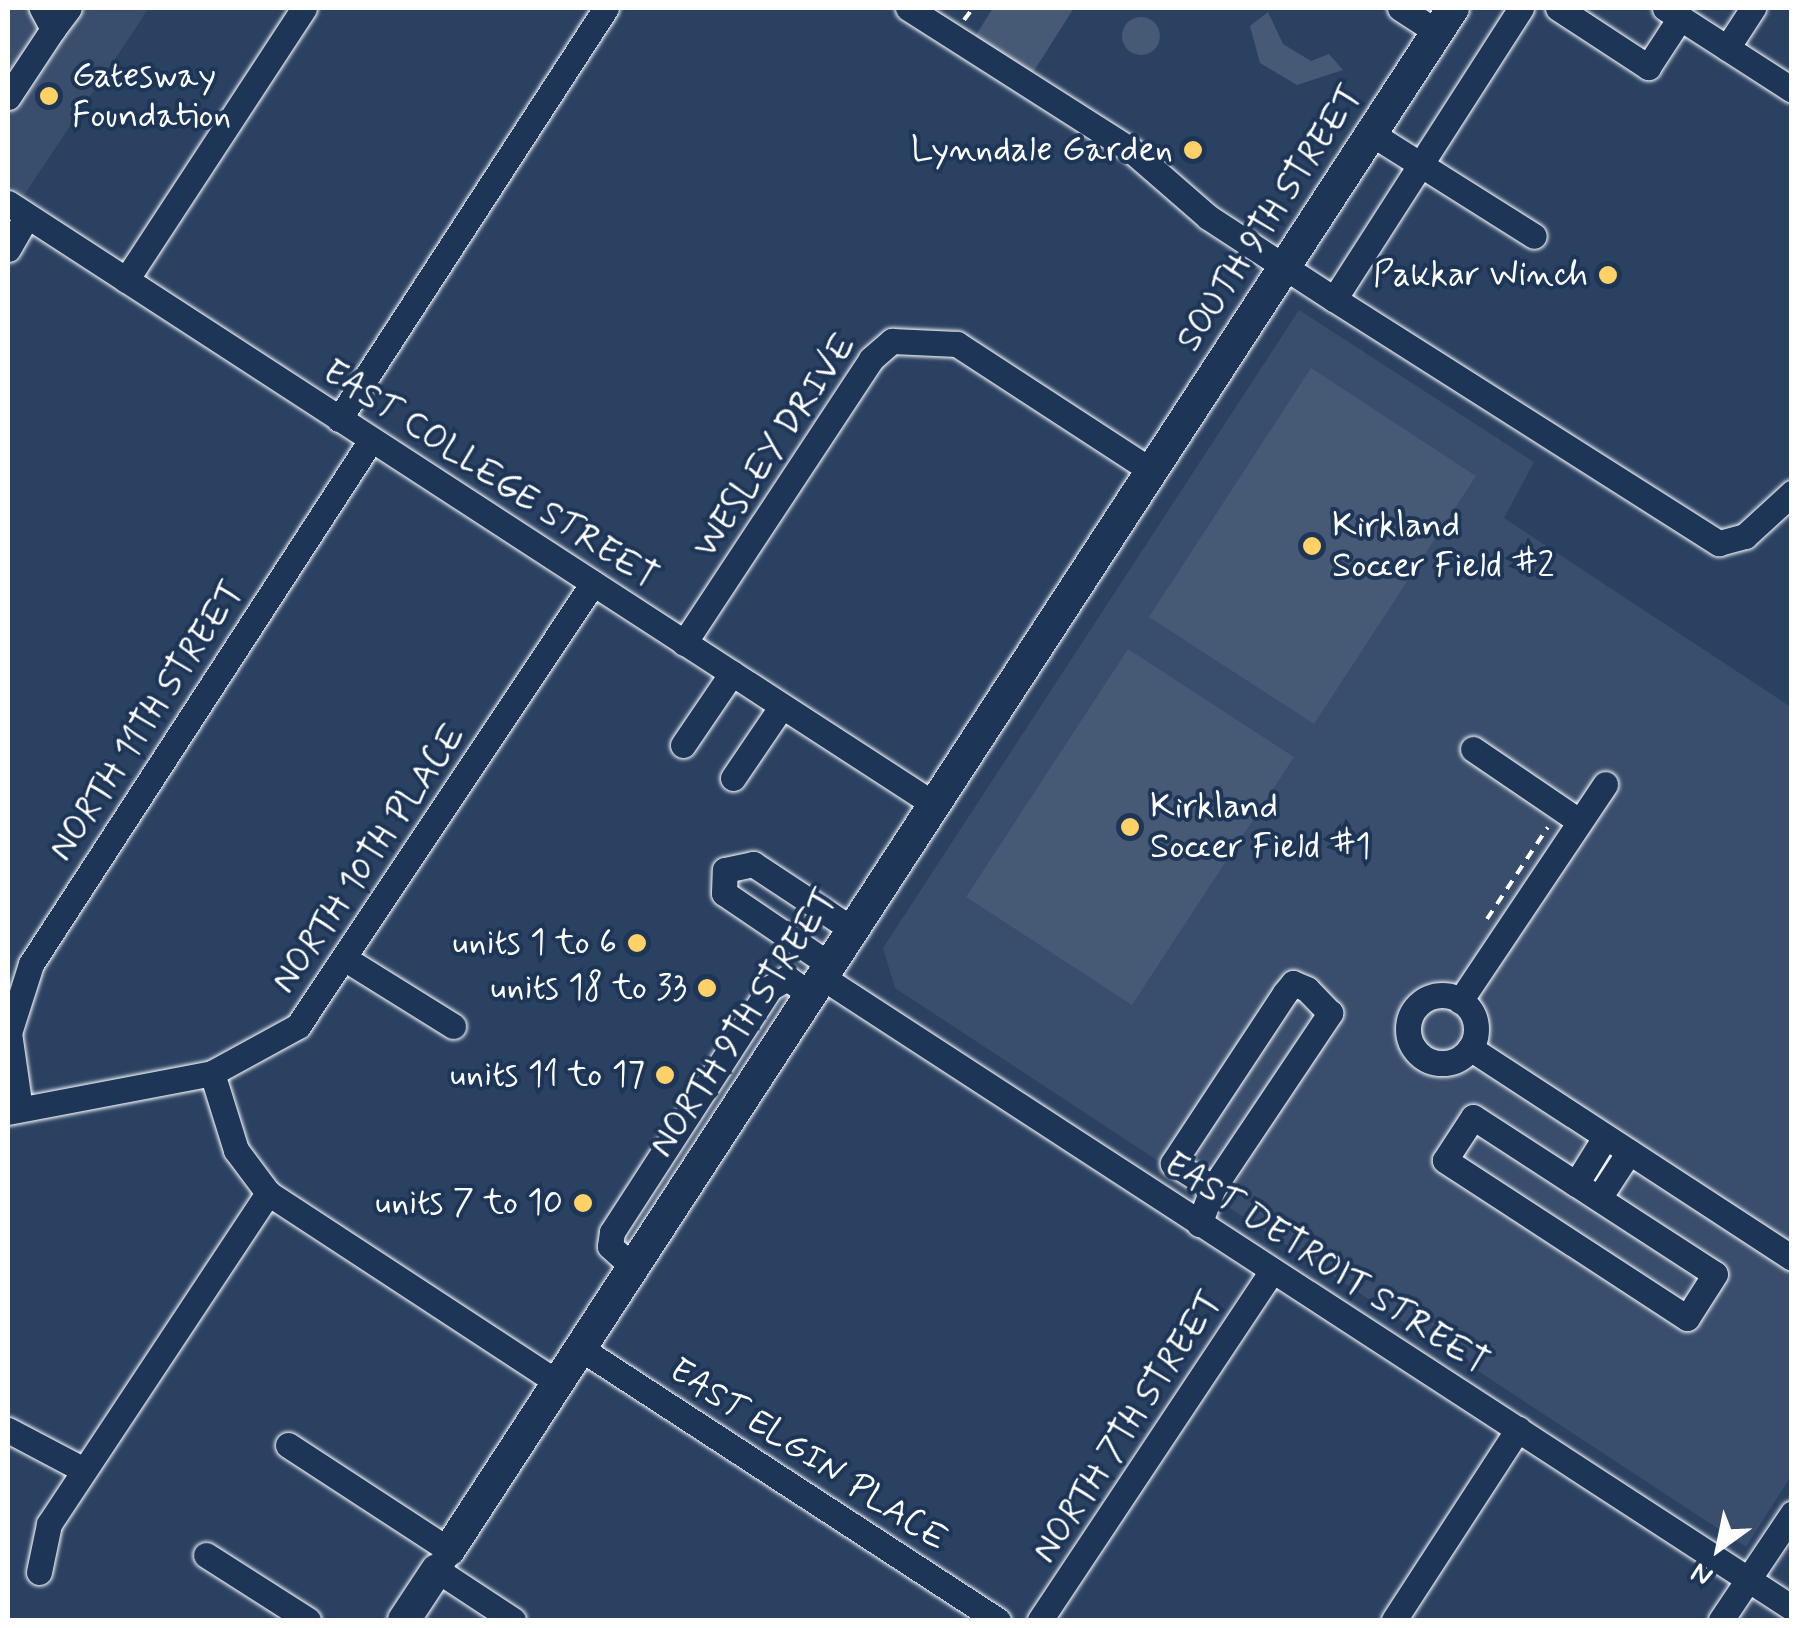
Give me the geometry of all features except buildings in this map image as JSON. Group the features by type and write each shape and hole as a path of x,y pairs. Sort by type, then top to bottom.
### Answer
{"main road":[{"name":"SOUTH 9TH STREET","path":"1153,472 1446,20"},
{"name":"NORTH 9TH STREET","path":"404,1620 1153,472"}],"street":[{"path":"8,96 47,18 68,8"},
{"path":"126,280 304,8"},
{"path":"339,419 606,8"},
{"path":"908,8 941,17 1131,150 1284,268 1718,543 1745,536 1792,494"},
{"path":"1400,8 1446,20"},
{"path":"1334,300 1521,8"},
{"path":"1558,8 1648,67 1673,13 1792,90"},
{"path":"1727,48 1753,8"},
{"path":"1372,134 1534,236"},
{"path":"8,248 18,210"},
{"name":"EAST COLLEGE STREET","path":"18,210 935,805"},
{"name":"WESLEY DRIVE","path":"684,642 871,358 892,341 957,344 1153,472"},
{"name":"NORTH 11TH STREET","path":"14,1110 8,1034 31,964 371,440"},
{"name":"NORTH 10TH PLACE","path":"14,1110 212,1073 286,1037 347,960 592,583"},
{"path":"684,745 732,674"},
{"path":"733,778 782,706"},
{"path":"1472,749 1570,814"},
{"path":"1460,1001 1570,814 1604,784"},
{"name":"EAST DETROIT STREET","path":"853,930 753,864 725,870 724,893 821,979 1792,1608"},
{"path":"347,960 453,1026"},
{"path":"1199,1224 1213,1188 1330,1013 1307,989 1293,983 1285,993 1173,1163 1213,1188"},
{"path":"1460,1001 1474,1018 1470,1048"},
{"path":"1460,1001 1421,1002 1408,1032 1418,1053 1438,1063 1470,1048"},
{"path":"1470,1048 1792,1258"},
{"path":"212,1073 236,1150 268,1193 558,1382"},
{"path":"1473,1116 1599,1198 1715,1274 1687,1318 1444,1160 1473,1116"},
{"path":"1576,1184 1606,1137"},
{"path":"1599,1198 1628,1152"},
{"path":"39,1572 49,1524 268,1193"},
{"name":"NORTH 7TH STREET","path":"1040,1620 1272,1272"},
{"name":"EAST ELGIN PLACE","path":"580,1348 998,1620"},
{"path":"8,1430 84,1470"},
{"path":"1394,1620 1518,1430"},
{"path":"288,1445 443,1560 513,1620"},
{"path":"1721,1620 1792,1514"},
{"path":"206,1555 308,1620"}],"path":[{"path":"1484,924 1570,814"}],"shaded area":[{"name":"Gatesway Foundation","path":"8,8 149,8 24,195 8,184"},
{"path":"993,8 1074,8 1032,74 974,38"},
{"path":"1268,12 1283,44 1311,61 1329,54 1343,70 1297,85 1260,63 1250,26"},
{"path":"1141,17 1155,22 1160,36 1155,50 1141,55 1127,50 1122,36 1127,22"},
{"path":"1299,310 1534,462 1504,518 1791,707 1791,1476 1746,1547 895,988 883,948"},
{"name":"Kirkland Soccer Field #2","path":"1311,368 1476,476 1314,724 1149,617"},
{"name":"Kirkland Soccer Field #1","path":"1128,649 1294,757 1132,1005 966,897"}],"place":[{"name":"Gatesway Foundation","path":"49,96"},
{"name":"Lynndale Garden","path":"1193,150"},
{"name":"Pakkar Winch","path":"1608,275"},
{"name":"Kirkland Soccer Field #2","path":"1312,546"},
{"name":"Kirkland Soccer Field #1","path":"1130,827"},
{"name":"units 1 to 6","path":"637,943"},
{"name":"units 18 to 33","path":"707,988"},
{"name":"units 11 to 17","path":"665,1075"},
{"name":"units 7 to 10","path":"583,1203"}]}
